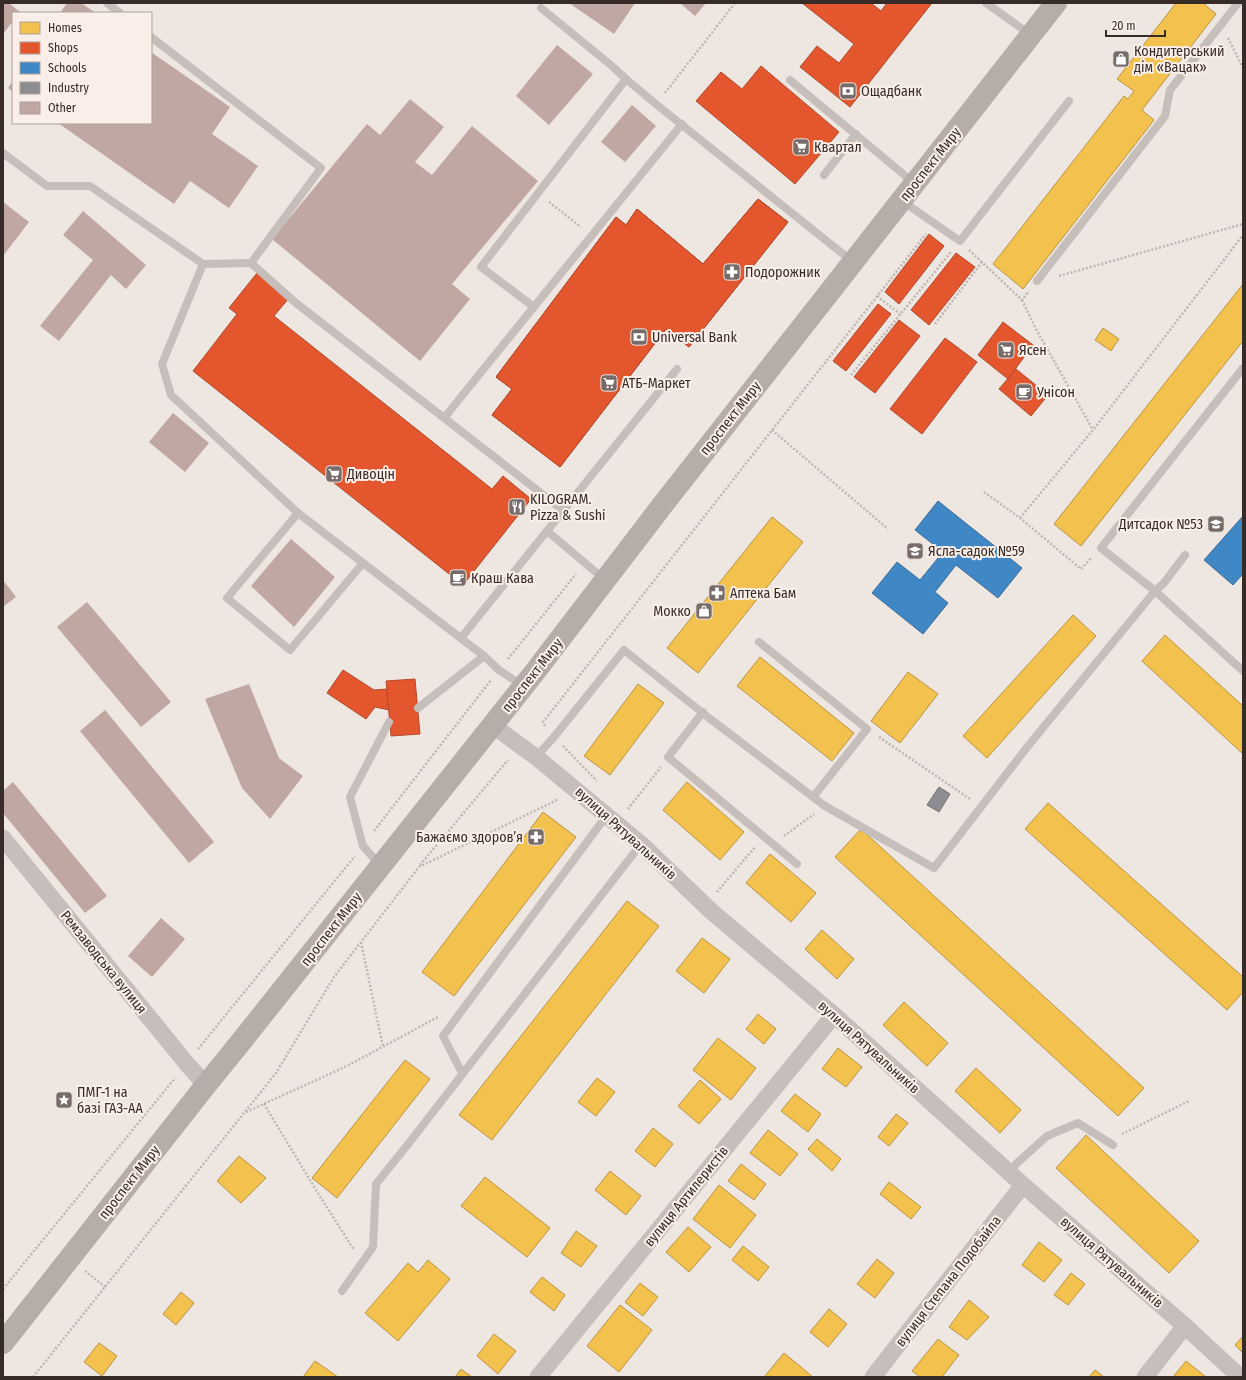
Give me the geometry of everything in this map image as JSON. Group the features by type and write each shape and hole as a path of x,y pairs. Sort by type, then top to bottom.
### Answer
{"main road":[{"name":"проспект Миру","path":"3,1343 523,686 1056,3"}],"street":[{"name":"вулиця Рятувальників","path":"492,725 536,756 642,844 705,906 834,1015 1023,1185 1185,1326 1240,1377"},
{"name":"Ремзаводська вулиця","path":"3,838 187,1064 206,1085"},
{"name":"вулиця Артилеристів","path":"538,1377 834,1015"},
{"name":"вулиця Степана Подобайла","path":"873,1377 1023,1185"},
{"path":"1145,1377 1185,1326"}],"lane":[{"path":"108,3 119,12"},
{"path":"986,3 1031,35"},
{"path":"1037,280 1165,116 1170,90 1238,3"},
{"path":"541,8 612,66 656,105 682,124 854,262"},
{"path":"152,38 321,168 251,263"},
{"path":"534,307 481,267 626,80"},
{"path":"790,80 856,134 935,222 960,241 1069,101"},
{"path":"444,418 682,124"},
{"path":"824,175 856,134"},
{"path":"3,153 47,186 90,186 203,264 251,263 296,303 564,510"},
{"path":"203,264 162,364 171,395 298,513 461,638 499,670 523,686"},
{"path":"1243,368 1101,548 1155,591 1243,671"},
{"path":"461,638 677,369"},
{"path":"298,513 227,598 290,650 363,563"},
{"path":"547,531 605,580"},
{"path":"536,756 554,738 624,650 825,806 934,868 1028,746 1155,591 1164,583 1185,555"},
{"path":"759,642 867,729 813,797"},
{"path":"418,708 484,656"},
{"path":"703,712 668,757 797,864"},
{"path":"381,866 363,846 350,796 389,722"},
{"path":"462,1073 443,1036 470,999 612,819"},
{"path":"342,1292 373,1247 376,1184 642,844"},
{"path":"1010,1173 1016,1164 1047,1136 1078,1123 1110,1143"}],"path":[{"path":"656,105 735,3"},
{"path":"1221,25 1243,68"},
{"path":"538,193 592,236"},
{"path":"543,722 935,222"},
{"path":"1022,300 1037,280 1064,275 1243,224"},
{"path":"1020,518 1093,430 1243,235"},
{"path":"850,375 960,241 1022,300 1036,330 1093,430"},
{"path":"935,324 982,262"},
{"path":"877,296 900,314"},
{"path":"772,430 888,529"},
{"path":"984,492 1020,518 1081,569 1101,548"},
{"path":"3,1289 363,846 499,670 585,563"},
{"path":"867,729 981,807"},
{"path":"33,1377 276,1073 334,977 419,867 520,744"},
{"path":"612,819 668,757"},
{"path":"419,867 557,800 563,804"},
{"path":"773,844 825,806"},
{"path":"705,906 764,836"},
{"path":"361,942 383,1047"},
{"path":"244,1113 346,1066 470,999"},
{"path":"1110,1143 1189,1101"},
{"path":"264,1104 362,1263"},
{"path":"84,1270 105,1287"}],"building: Homes":[{"path":"1176,3 1203,3 1216,14 1142,110 1154,120 1023,289 993,264 1124,96 1128,99 1134,91 1117,79"},
{"path":"1243,284 1243,341 1081,546 1054,524"},
{"path":"1103,328 1119,339 1111,351 1095,340"},
{"path":"772,517 803,542 698,673 667,648"},
{"path":"1073,615 1096,636 987,758 963,736"},
{"path":"1165,635 1243,706 1243,754 1142,661"},
{"path":"760,657 854,733 832,761 737,686"},
{"path":"908,672 938,694 900,743 871,721"},
{"path":"638,684 664,703 610,775 584,756"},
{"path":"687,782 744,832 720,860 663,810"},
{"path":"1048,803 1243,977 1243,992 1227,1010 1025,829"},
{"path":"543,812 576,837 454,996 422,972"},
{"path":"861,829 1144,1088 1118,1116 835,857"},
{"path":"770,854 816,893 791,922 746,883"},
{"path":"627,901 659,926 492,1140 459,1115"},
{"path":"822,930 854,959 837,979 805,949"},
{"path":"702,938 730,959 704,993 676,971"},
{"path":"904,1002 948,1043 927,1066 883,1025"},
{"path":"758,1014 776,1029 764,1044 746,1029"},
{"path":"718,1038 756,1068 731,1100 693,1070"},
{"path":"838,1048 862,1067 846,1087 822,1069"},
{"path":"405,1060 430,1079 337,1198 312,1178"},
{"path":"976,1068 1021,1110 1000,1133 955,1091"},
{"path":"597,1078 615,1092 596,1116 578,1102"},
{"path":"700,1080 721,1099 699,1124 678,1106"},
{"path":"795,1094 821,1114 808,1132 781,1111"},
{"path":"896,1114 908,1123 889,1146 878,1137"},
{"path":"653,1128 673,1144 655,1167 635,1151"},
{"path":"768,1130 798,1154 780,1176 750,1153"},
{"path":"1086,1135 1199,1241 1169,1273 1056,1168"},
{"path":"817,1139 841,1159 832,1171 808,1149"},
{"path":"239,1156 266,1178 241,1203 217,1181"},
{"path":"741,1164 766,1184 754,1200 728,1181"},
{"path":"610,1171 641,1196 626,1215 595,1190"},
{"path":"485,1177 550,1228 527,1257 461,1206"},
{"path":"889,1182 921,1207 911,1219 880,1194"},
{"path":"719,1185 756,1215 730,1248 693,1219"},
{"path":"688,1227 711,1247 689,1272 666,1252"},
{"path":"576,1231 597,1246 581,1267 561,1253"},
{"path":"1039,1242 1062,1260 1044,1282 1022,1265"},
{"path":"743,1246 769,1267 758,1281 732,1260"},
{"path":"877,1259 894,1273 875,1298 857,1284"},
{"path":"428,1260 450,1279 398,1341 365,1313 408,1263 418,1272"},
{"path":"1071,1273 1085,1284 1068,1305 1054,1295"},
{"path":"542,1277 565,1295 554,1311 530,1292"},
{"path":"640,1283 658,1297 643,1316 625,1302"},
{"path":"181,1292 194,1303 176,1325 163,1314"},
{"path":"969,1300 989,1317 967,1340 949,1327"},
{"path":"620,1305 652,1330 619,1372 587,1346"},
{"path":"829,1309 847,1324 828,1347 810,1332"},
{"path":"494,1334 516,1351 498,1374 477,1356"},
{"path":"1243,1336 1243,1353 1235,1345"},
{"path":"938,1339 959,1355 942,1377 920,1377 912,1371"},
{"path":"99,1343 117,1356 102,1376 84,1362"},
{"path":"784,1353 813,1377 764,1377"},
{"path":"315,1361 338,1377 303,1377"},
{"path":"1186,1361 1206,1377 1173,1377"},
{"path":"461,1369 472,1377 455,1377"},
{"path":"1095,1370 1104,1377 1089,1377"}],"building: Shops":[{"path":"802,3 871,3 881,11 887,3 932,3 850,107 800,67 817,46 839,63 854,44"},
{"path":"761,66 839,132 795,184 696,101 721,72 742,89"},
{"path":"758,199 788,222 689,347 666,329 560,467 492,415 512,389 496,377 616,217 626,225 637,209 703,264"},
{"path":"758,199 788,222 689,347 666,329 560,467 492,415 512,389 496,377 616,217 626,225 637,209 703,264"},
{"path":"929,234 944,246 899,304 885,292"},
{"path":"956,253 975,267 929,325 911,310"},
{"path":"257,273 289,298 274,316 492,489 503,476 531,499 463,585 193,371 237,314 229,308"},
{"path":"878,304 891,314 846,371 833,361"},
{"path":"899,320 920,336 875,393 854,377"},
{"name":"Ясен","path":"1003,322 1033,345 1008,379 978,355"},
{"path":"945,338 977,362 922,434 890,409"},
{"name":"Унісон","path":"1016,369 1048,395 1031,416 999,389"},
{"path":"343,670 374,690 387,689 389,710 375,707 366,719 327,693"},
{"path":"415,679 420,734 391,736 386,681"}],"building: Schools":[{"path":"938,501 1022,568 998,598 956,565 935,592 948,603 923,634 872,593 897,562 920,580 943,552 915,530"},
{"path":"1243,516 1243,574 1233,585 1204,560"}],"building: Industry":[{"path":"939,787 950,794 939,812 927,805"}],"building: Other":[{"path":"3,3 9,3 20,12 12,12 12,22 3,34"},
{"path":"67,3 81,3 94,12 61,12"},
{"path":"569,3 635,3 614,34"},
{"path":"680,3 706,3 695,16"},
{"path":"557,45 593,74 549,125 516,96"},
{"path":"152,53 230,107 212,134 258,166 229,208 190,181 174,204 59,124 152,124"},
{"path":"12,82 12,91 8,88"},
{"path":"410,99 444,127 415,162 432,175 472,126 538,181 452,284 470,299 420,361 272,239 367,124 380,135"},
{"path":"632,105 656,126 625,162 601,142"},
{"path":"3,202 29,222 3,256"},
{"path":"83,211 146,265 126,289 111,275 59,341 40,326 93,260 63,235"},
{"path":"173,413 209,443 185,472 149,442"},
{"path":"291,539 335,577 294,627 251,586"},
{"path":"3,580 16,597 3,607"},
{"path":"87,602 171,702 141,727 57,627"},
{"path":"249,684 279,758 303,776 270,819 242,788 205,699"},
{"path":"105,710 214,842 189,863 80,731"},
{"path":"13,782 107,896 85,913 3,813 3,791"},
{"path":"161,918 185,939 152,977 128,956"}],"place":[{"name":"Кондитерський дім «Вацак»","path":"1121,59"},
{"name":"Ощадбанк","path":"848,91"},
{"name":"Квартал","path":"801,147"},
{"name":"Подорожник","path":"732,272"},
{"name":"Universal Bank","path":"639,337"},
{"name":"Ясен","path":"1006,350"},
{"name":"АТБ-Маркет","path":"609,383"},
{"name":"Унісон","path":"1024,392"},
{"name":"Дивоцін","path":"334,474"},
{"name":"KILOGRAM. Pizza & Sushi","path":"517,507"},
{"name":"Дитсадок №53","path":"1216,524"},
{"name":"Ясла-садок №59","path":"915,551"},
{"name":"Краш Кава","path":"458,578"},
{"name":"Аптека Бам","path":"717,593"},
{"name":"Мокко","path":"704,611"},
{"name":"Бажаємо здоров’я","path":"536,837"},
{"name":"ПМГ-1 на базі ГАЗ-АА","path":"64,1100"}]}
